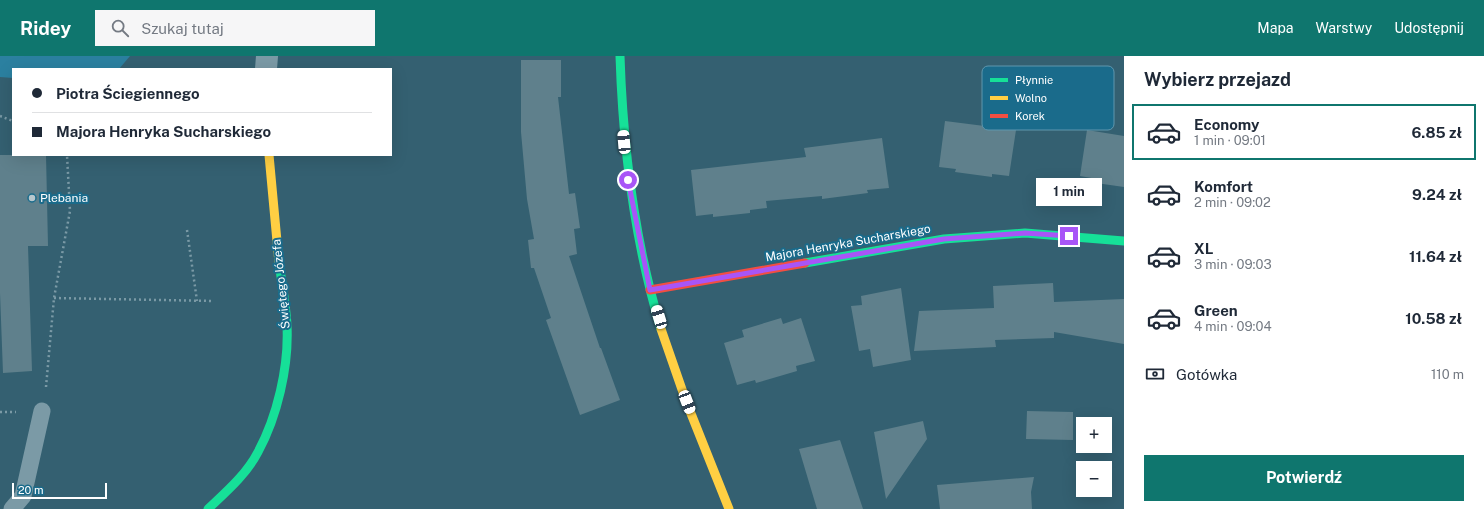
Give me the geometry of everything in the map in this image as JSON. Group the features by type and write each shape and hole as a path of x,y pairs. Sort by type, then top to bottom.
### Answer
{"street":[{"path":"266,68 267,56"},
{"path":"620,56 622,117 628,180 650,290 676,372 728,509"},
{"name":"Świętego Józefa","path":"208,509 236,483 258,453 277,408 284,367 287,327 274,222 269,156"},
{"name":"Majora Henryka Sucharskiego","path":"650,290 944,239 1025,233 1124,241"}],"lane":[{"path":"12,509 23,496 42,411"}],"path":[{"path":"0,116 12,121"},
{"path":"42,411 54,298 70,212 67,156"},
{"path":"187,230 197,301"},
{"path":"54,298 213,301"},
{"path":"0,412 11,412"}],"shaded area":[{"path":"0,56 130,56 120,68 12,68 12,78 0,77"}],"building":[{"path":"521,60 561,60 561,97 558,97 569,194 575,193 580,228 574,229 577,254 569,256 600,348 620,400 580,415 546,320 551,318 534,268 531,268 528,240 534,239 527,199 521,132"},
{"path":"945,121 982,126 982,130 1016,130 1009,176 992,174 992,177 955,172 956,169 939,167"},
{"path":"1087,130 1124,136 1124,187 1096,183 1097,179 1080,176"},
{"path":"882,138 889,188 867,190 868,193 822,199 822,196 766,201 767,208 750,210 750,213 713,217 713,214 696,216 691,170 806,157 804,148"},
{"path":"0,155 46,156 48,246 28,246 32,371 3,373 0,293"},
{"path":"1053,283 1054,302 1124,299 1124,344 1054,332 1054,338 995,340 996,347 914,351 919,311 994,308 993,286"},
{"path":"901,288 911,360 873,367 870,349 859,351 851,306 862,305 861,296"},
{"path":"781,318 783,324 801,318 815,361 796,366 797,371 756,383 755,380 737,385 724,343 744,337 742,330"},
{"path":"1027,411 1073,412 1073,440 1026,439"},
{"path":"923,421 927,439 886,499 874,432"},
{"path":"840,440 863,509 817,509 799,449"},
{"path":"1034,477 1031,492 1032,509 940,509 937,485"}],"traffic: fast":[{"path":"620,56 627,160 637,228 661,329"},
{"path":"805,263 944,239 1025,233 1124,241"},
{"path":"208,509 248,468 265,438 276,408 284,375 287,342 286,310 279,263"}],"traffic: slow":[{"path":"269,156 279,263"},
{"path":"661,329 686,401 729,509"}],"traffic: jam":[{"path":"650,290 805,263"}],"place":[{"name":"Plebania","path":"32,198"}],"route":[{"path":"628,180 650,290 944,239 1025,233 1069,236"}]}
